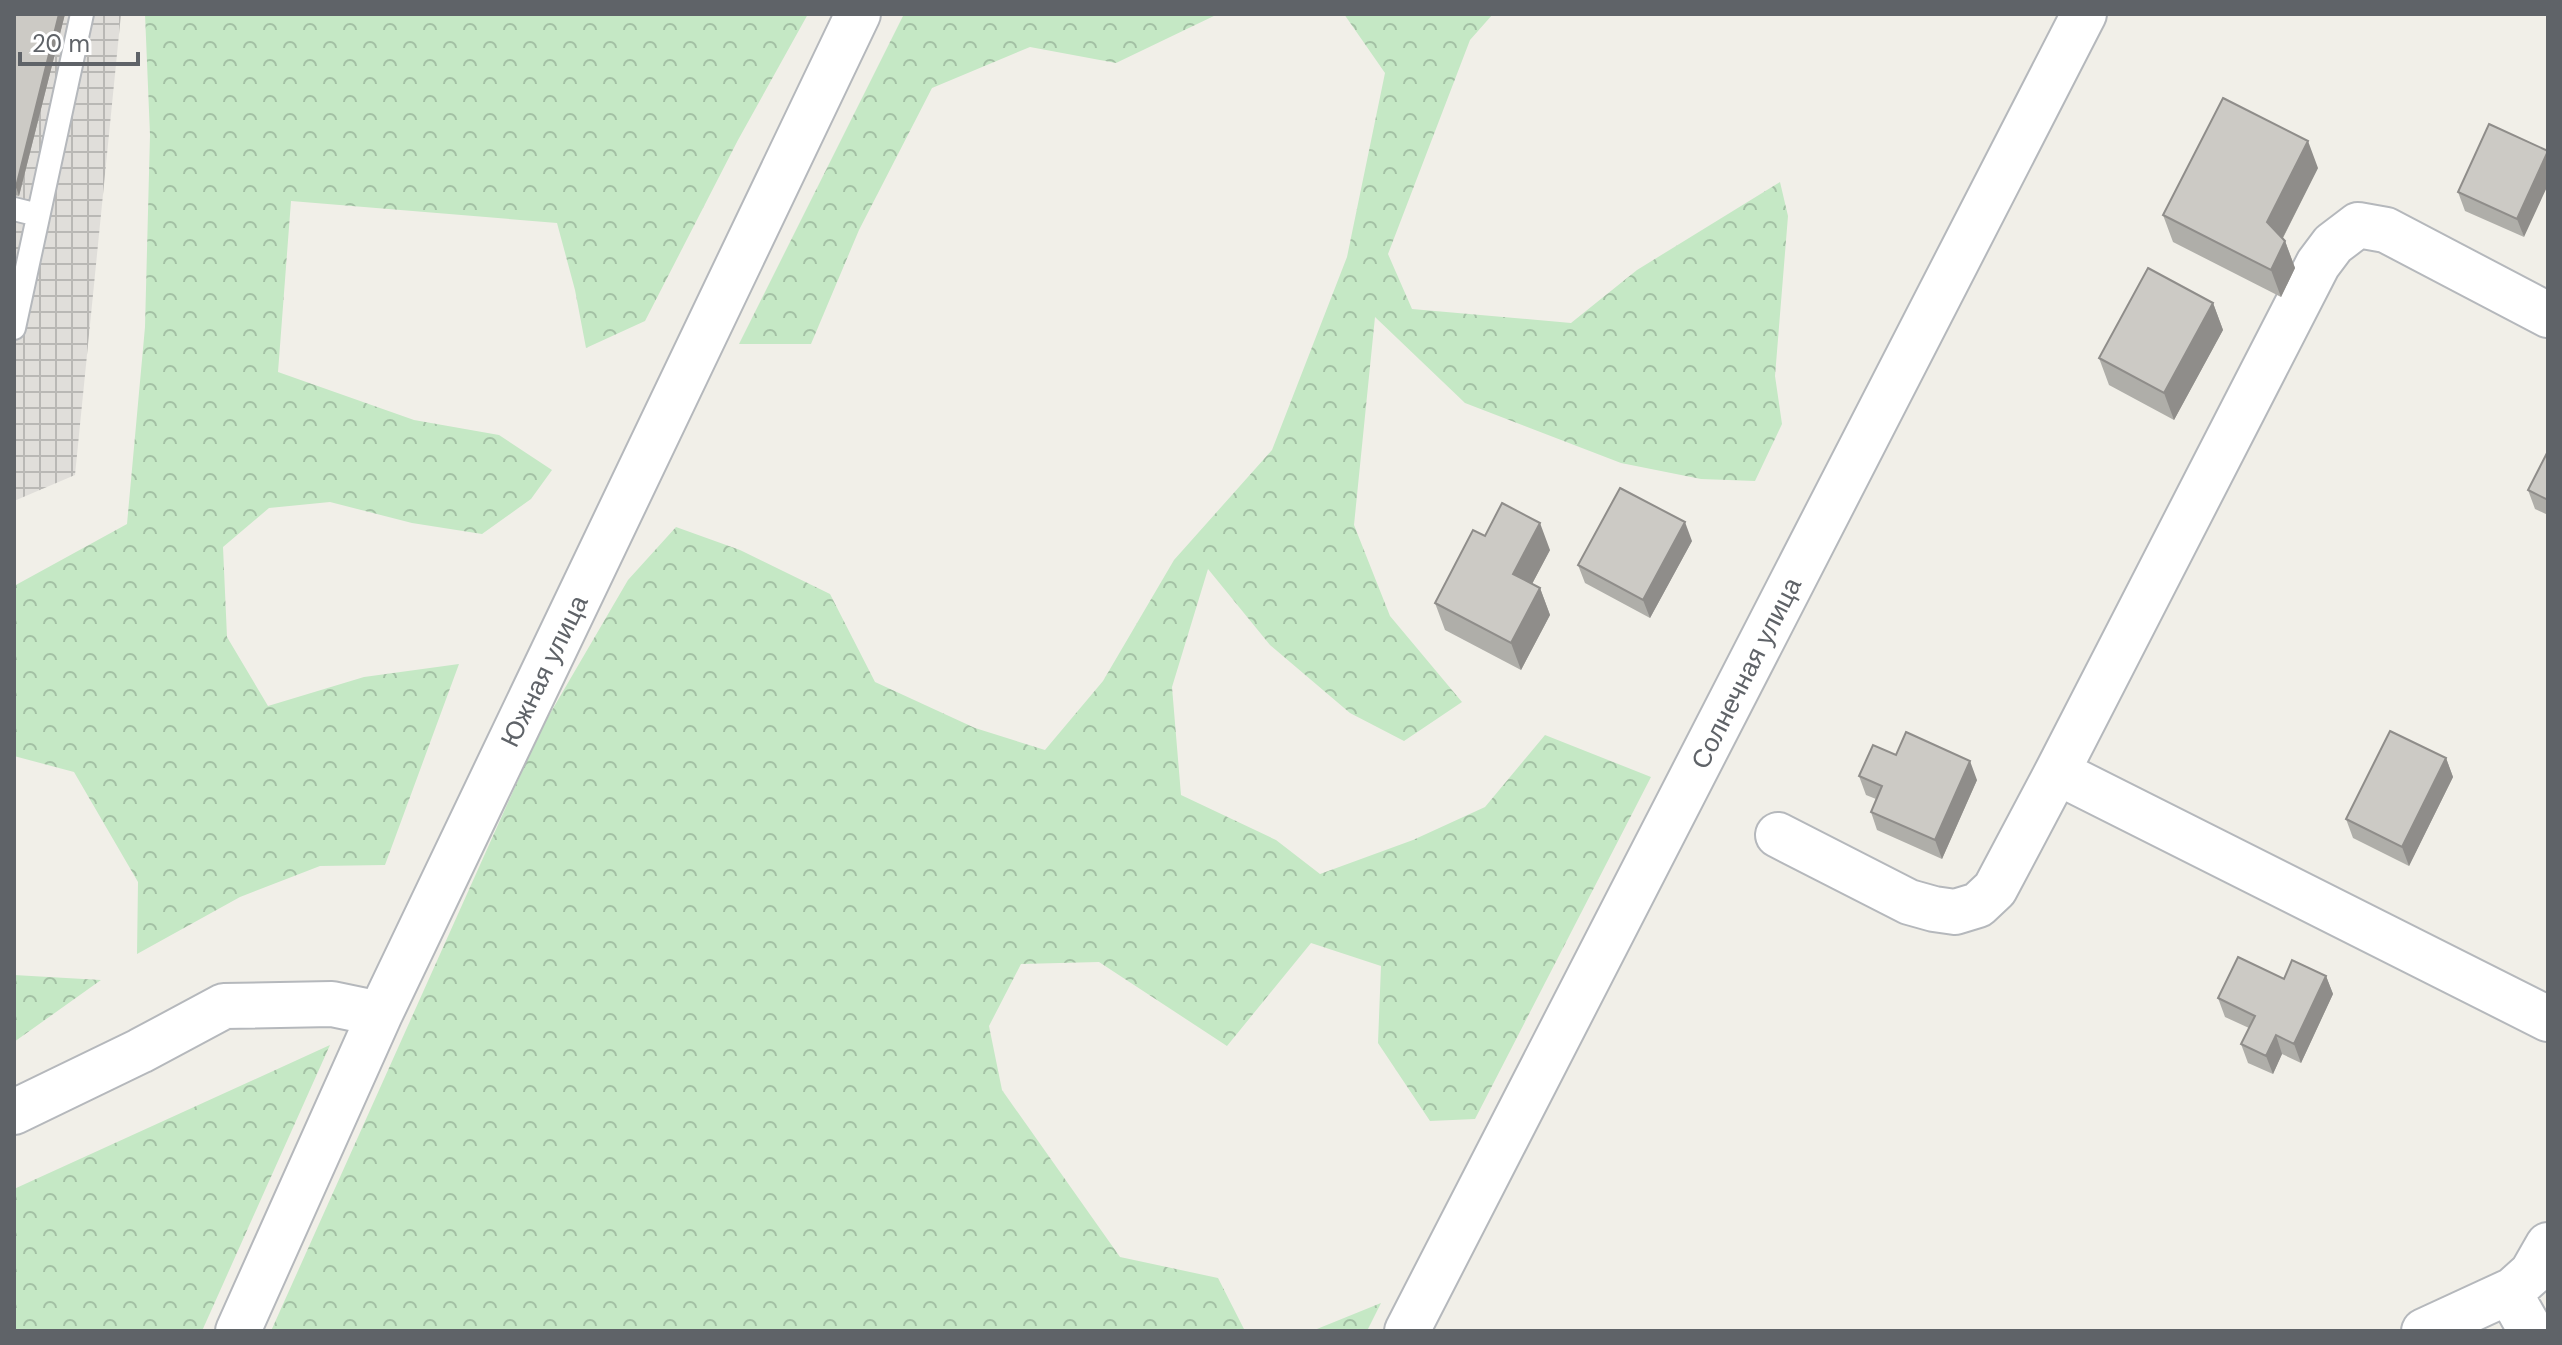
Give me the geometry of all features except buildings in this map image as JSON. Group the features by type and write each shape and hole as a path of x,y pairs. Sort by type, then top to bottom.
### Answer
{"street":[{"name":"Южная улица","path":"238,1331 380,1014 858,14"},
{"name":"Солнечная улица","path":"1407,1331 2084,14"},
{"path":"1778,835 1909,902 1955,912 1978,905 1995,889 2318,264 2333,244 2358,225 2386,230 2548,315"},
{"path":"2057,772 2548,1019"},
{"path":"14,1112 224,1006 332,1004 380,1014"},
{"path":"2424,1331 2509,1292 2532,1273 2548,1245"},
{"path":"2509,1292 2531,1331"}],"lane":[{"path":"14,328 82,14"},
{"path":"14,209 38,215"}],"shaded area":[{"path":"14,14 121,14 75,475 14,501"}],"green space":[{"path":"145,14 808,14 738,140 645,321 586,348 557,223 291,201 278,372 414,420 499,435 552,470 531,499 482,534 412,523 330,502 269,508 223,547 227,637 268,706 364,677 459,664 385,865 320,866 240,897 137,954 138,882 74,772 14,756 14,586 127,524 145,327 150,135"},
{"path":"904,14 1218,14 1116,63 1030,47 932,88 859,230 811,344 739,344"},
{"path":"1344,14 1493,14 1470,40 1388,254 1412,309 1571,323 1637,270 1780,182 1788,216 1775,376 1782,424 1755,481 1701,479 1621,463 1465,403 1375,317 1354,525 1390,616 1462,702 1404,741 1350,713 1270,645 1208,569 1172,687 1181,795 1276,840 1320,874 1413,840 1485,807 1545,735 1651,777 1475,1119 1430,1121 1378,1043 1381,966 1311,943 1227,1046 1099,962 1021,964 989,1026 1002,1090 1120,1257 1218,1278 1245,1331 271,1331 541,729 628,580 676,527 740,550 830,594 875,682 975,728 1045,750 1103,681 1174,560 1272,450 1347,257 1385,73"},
{"path":"14,975 101,980 14,1042"},
{"path":"330,1045 202,1331 14,1331 14,1189"},
{"path":"1381,1303 1367,1331 1312,1331"}]}
